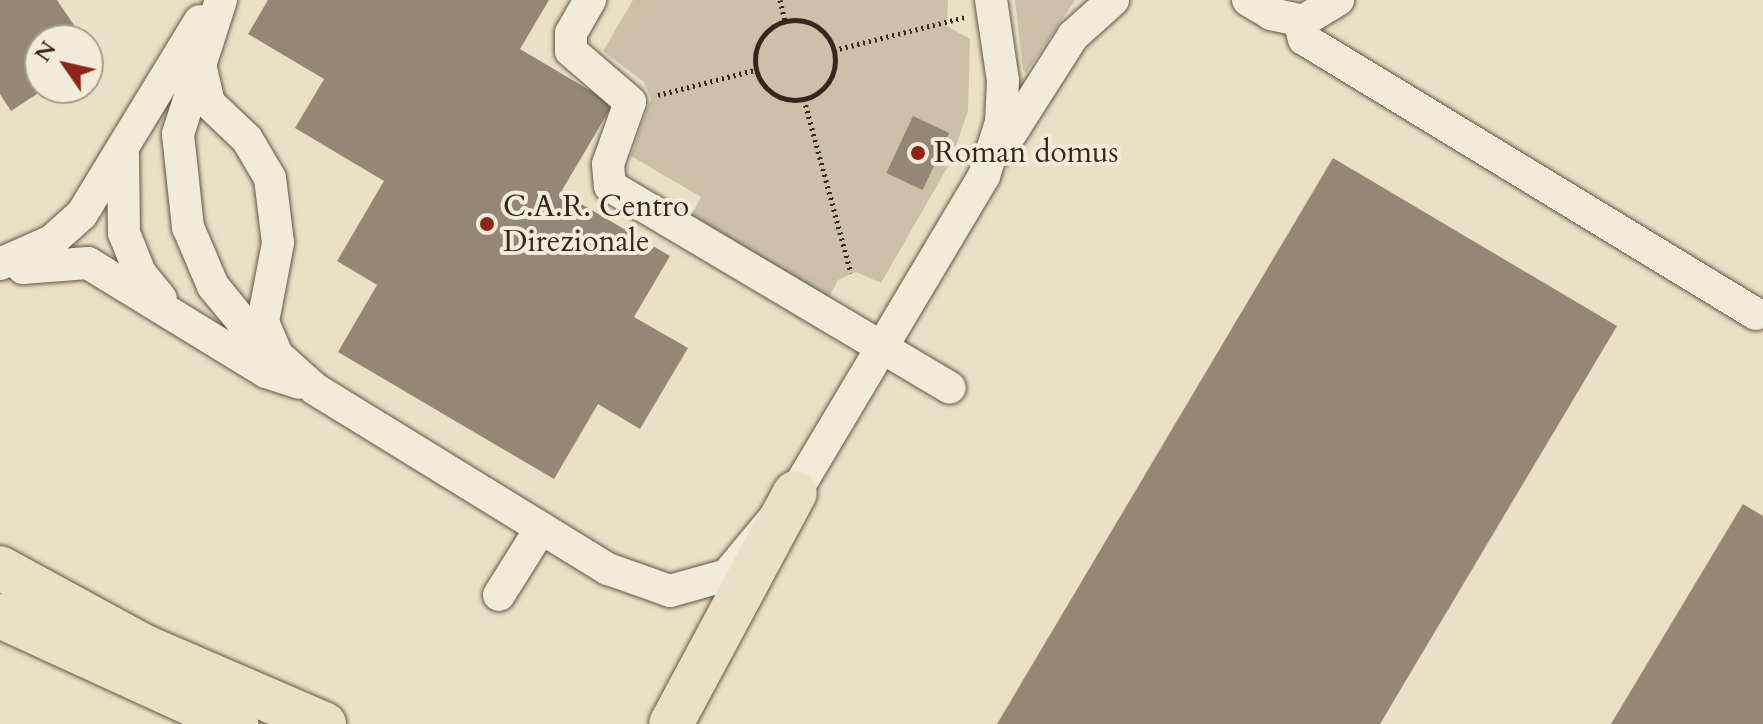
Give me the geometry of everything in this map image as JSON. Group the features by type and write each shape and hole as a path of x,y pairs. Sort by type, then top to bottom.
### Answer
{"highway":[{"path":"671,724 795,493"},
{"path":"8,589 324,724"},
{"path":"8,589 236,724"}],"street":[{"path":"219,0 198,57 178,134 188,227 213,286 315,389 633,583 691,589 734,568 795,493 1061,52 1113,0"},
{"path":"0,267 68,229 127,138 180,47 219,0"},
{"path":"590,0 571,33 571,51 630,102 608,164 610,186 950,388"},
{"path":"1248,0 1299,21 1318,16 1338,0"},
{"path":"979,8 1003,81 1001,122 984,176"},
{"path":"1299,21 1304,39 1761,311"},
{"path":"198,57 209,103 247,139 270,178 278,243 263,322 278,354"},
{"path":"127,138 119,188 124,233 140,273 178,316"},
{"path":"0,267 49,261 88,263 266,372 315,389"},
{"path":"499,595 541,528"}],"path":[{"path":"780,0 785,21"},
{"path":"834,50 979,8"},
{"path":"785,21 810,23 834,50 826,85 804,99 769,92 755,70 757,45 785,21"},
{"path":"630,102 755,70"},
{"path":"804,99 851,273"}],"shaded area":[{"path":"633,0 948,0 947,26 970,39 968,111 950,163 881,283 856,272 838,280 829,297 691,216 701,197 631,156 651,99 644,82 603,51"},
{"path":"1015,0 1075,0 1026,73 1023,70"}],"building":[{"path":"0,0 57,0 73,24 24,24 24,102 11,111 0,94"},
{"name":"C.A.R. Centro Direzionale","path":"268,0 549,0 520,49 613,104 561,192 670,256 634,317 688,348 640,429 598,404 554,479 338,352 377,285 337,261 384,181 295,128 324,79 248,34"},
{"name":"Roman domus","path":"913,116 949,133 923,190 886,173"},
{"path":"1333,158 1617,326 1380,724 997,724"},
{"path":"1743,504 1763,516 1763,724 1611,724"}],"place":[{"name":"Roman domus","path":"918,153"},
{"name":"C.A.R. Centro Direzionale","path":"487,224"}]}
